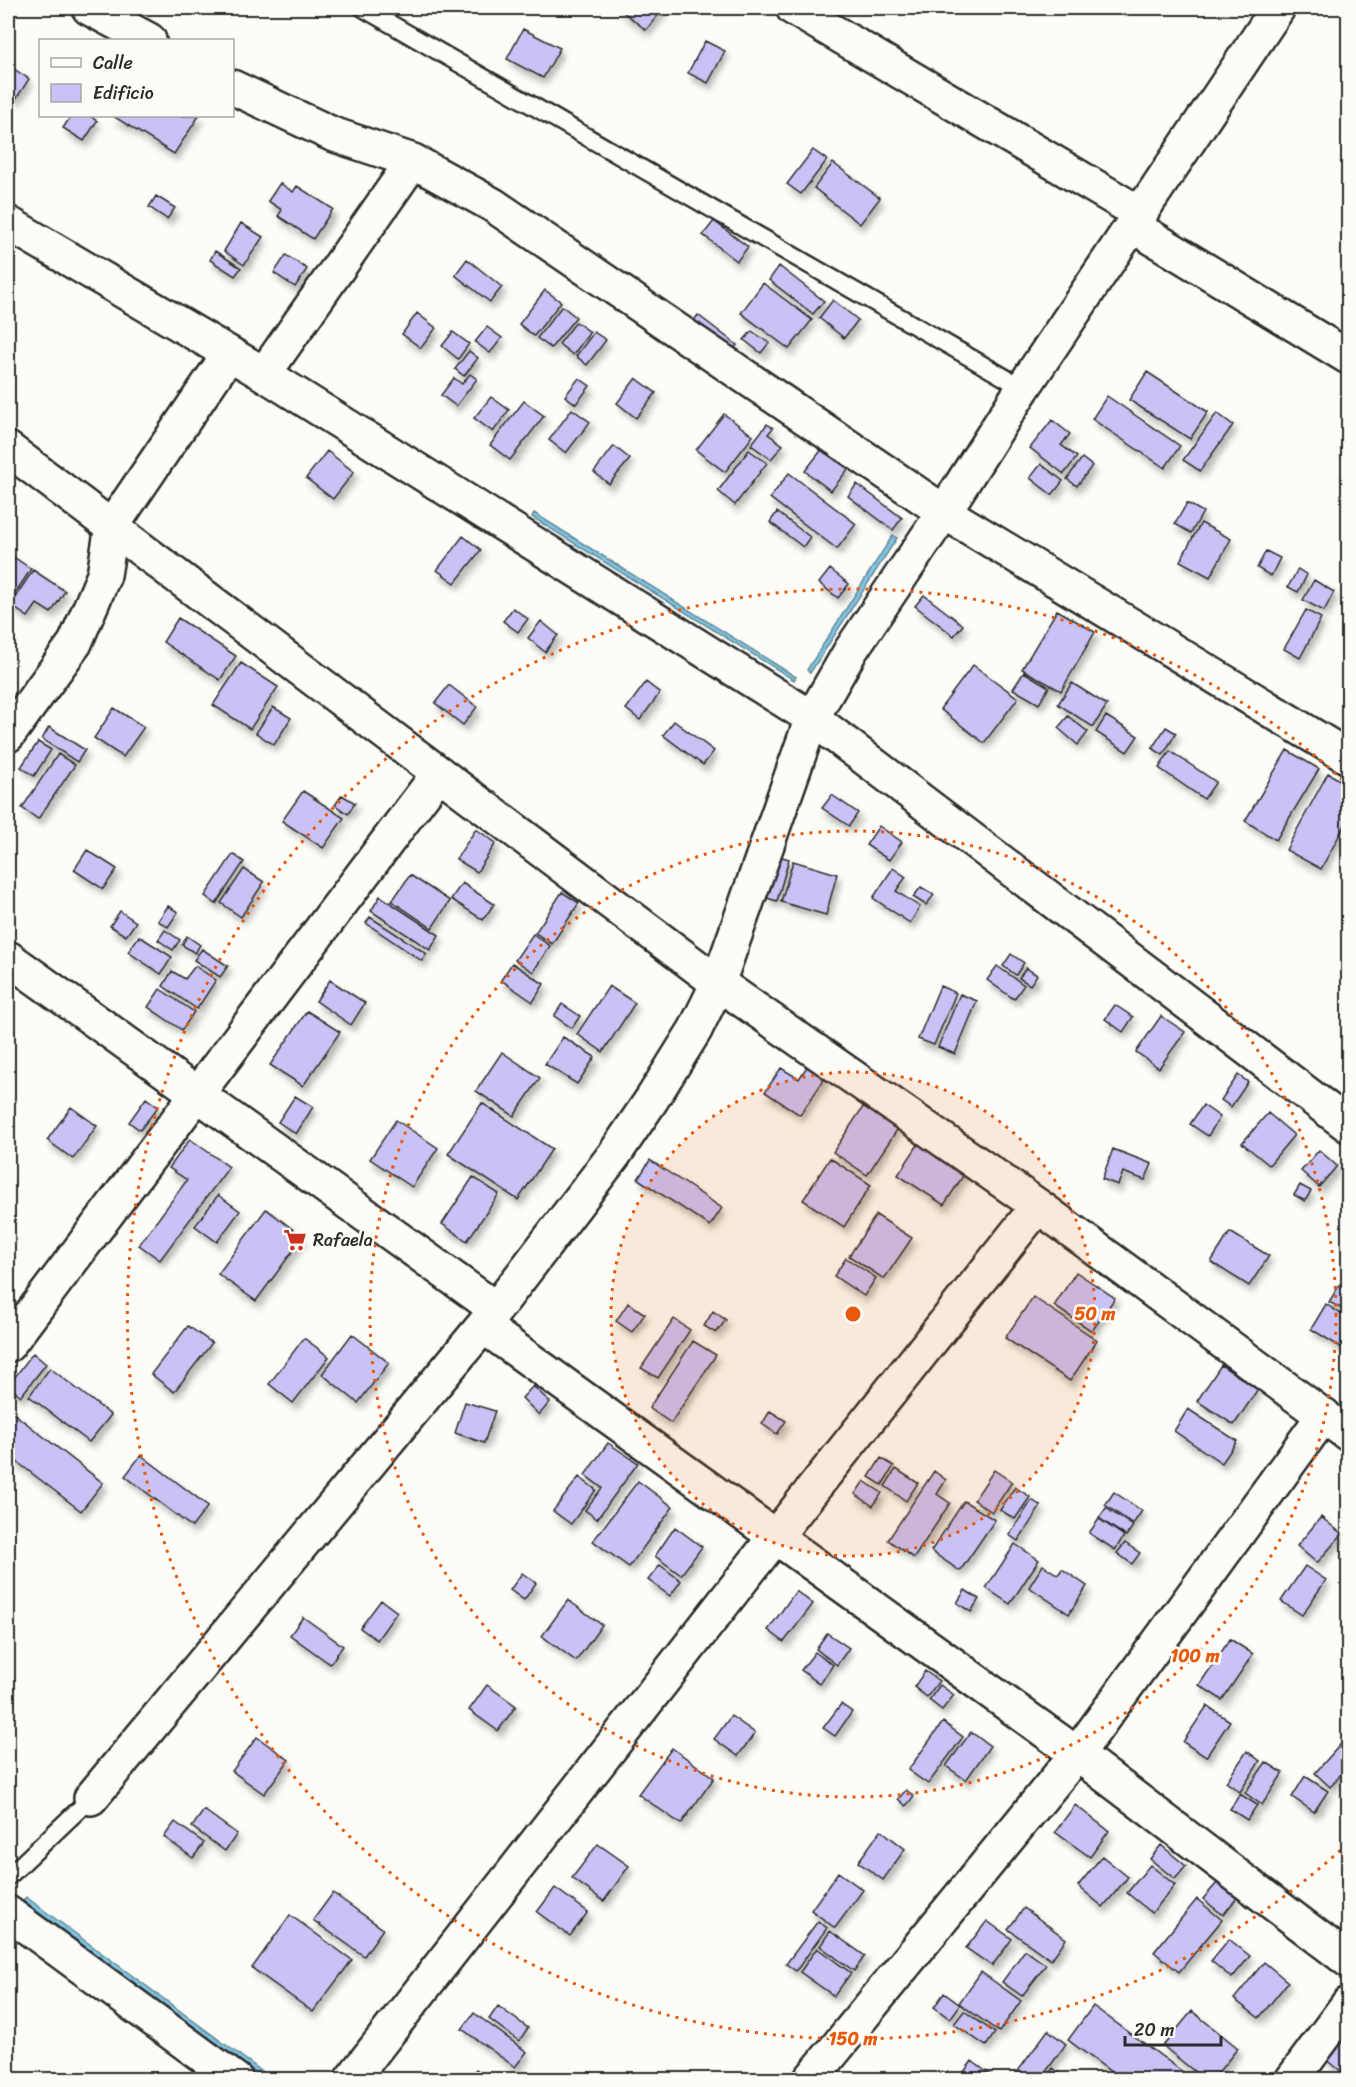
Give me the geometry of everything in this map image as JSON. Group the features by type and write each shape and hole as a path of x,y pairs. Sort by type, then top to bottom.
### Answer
{"street":[{"path":"89,8 147,39"},
{"path":"793,8 1137,220 1348,357"},
{"path":"91,1798 489,1317 614,1155 652,1099 695,1030 718,983 812,718 851,650 944,512 1023,388 1278,8"},
{"path":"234,88 332,134 413,161 493,205 944,512 1348,757"},
{"path":"264,374 413,161"},
{"path":"8,222 264,374 812,718 1348,1125"},
{"path":"8,735 75,643 104,574 112,526 229,354"},
{"path":"8,449 718,983 1038,1206 1336,1424 1077,1754 810,2079"},
{"path":"8,1345 439,773"},
{"path":"8,958 197,1094 775,1537 1077,1754 1348,1960"},
{"path":"351,2079 775,1537 1038,1206"},
{"path":"8,1913 236,2079"},
{"path":"1292,2079 1348,2004"}],"lane":[{"path":"363,8 1023,388"},
{"path":"8,1877 91,1798"}],"water":[{"path":"534,513 796,677 794,680 532,517"},
{"path":"893,535 897,538 810,673 807,670"},
{"path":"26,1897 272,2079 265,2079 23,1901"}],"building":[{"path":"618,8 664,8 646,30"},
{"path":"523,29 560,48 543,78 507,59"},
{"path":"705,41 725,51 708,83 688,73"},
{"path":"8,65 29,79 16,99 8,93"},
{"path":"70,117 91,117 97,121 84,141 63,128"},
{"path":"115,117 198,117 174,154"},
{"path":"813,150 827,160 801,194 787,184"},
{"path":"833,163 880,198 860,224 814,188"},
{"path":"280,183 293,192 297,186 333,209 313,239 278,216 282,210 268,201"},
{"path":"156,196 175,208 167,219 149,207"},
{"path":"714,221 748,247 737,261 703,235"},
{"path":"241,223 263,237 244,265 224,251"},
{"path":"215,251 241,268 235,276 210,260"},
{"path":"286,255 307,269 295,287 274,273"},
{"path":"467,259 502,287 490,302 455,275"},
{"path":"779,266 824,301 813,314 769,280"},
{"path":"763,283 812,320 789,349 741,313"},
{"path":"545,290 561,302 534,336 519,324"},
{"path":"833,300 858,320 844,338 819,318"},
{"path":"562,306 576,317 551,348 537,338"},
{"path":"417,313 436,328 421,348 402,334"},
{"path":"698,315 737,345 730,353 692,323"},
{"path":"576,322 590,332 573,355 559,344"},
{"path":"487,327 502,338 490,353 475,342"},
{"path":"752,331 769,343 761,353 744,340"},
{"path":"453,332 469,344 458,359 442,346"},
{"path":"594,332 606,340 587,365 576,356"},
{"path":"469,351 478,358 464,376 455,369"},
{"path":"1147,372 1208,412 1190,439 1129,400"},
{"path":"470,374 477,379 456,406 441,395 454,378 462,384"},
{"path":"579,378 590,386 576,404 565,396"},
{"path":"636,378 656,393 636,418 617,403"},
{"path":"1107,396 1180,446 1165,468 1092,419"},
{"path":"491,397 509,410 493,432 474,418"},
{"path":"524,401 544,416 510,460 490,445"},
{"path":"572,409 590,422 566,453 549,440"},
{"path":"1217,413 1233,425 1200,471 1183,460"},
{"path":"724,414 753,436 725,472 696,450"},
{"path":"1052,420 1070,434 1061,445 1077,457 1064,474 1030,448"},
{"path":"767,424 773,428 768,434 783,445 771,459 751,445"},
{"path":"614,446 630,459 609,484 594,472"},
{"path":"823,448 849,468 831,491 805,471"},
{"path":"749,450 767,463 735,505 718,491"},
{"path":"327,451 354,472 333,499 306,478"},
{"path":"1082,458 1092,466 1077,486 1067,479"},
{"path":"1041,464 1063,481 1052,495 1030,478"},
{"path":"789,473 856,524 837,549 770,498"},
{"path":"857,484 902,518 893,530 848,496"},
{"path":"1187,503 1203,512 1191,533 1175,524"},
{"path":"777,512 810,537 803,547 770,522"},
{"path":"1201,523 1231,539 1210,577 1180,561"},
{"path":"463,536 481,550 455,583 437,570"},
{"path":"1266,551 1280,558 1271,576 1257,568"},
{"path":"8,553 31,569 8,604"},
{"path":"830,569 849,584 838,598 819,583"},
{"path":"1298,569 1307,575 1298,592 1288,587"},
{"path":"33,570 65,591 51,613 37,604 28,617 10,605"},
{"path":"1314,580 1334,592 1324,611 1303,600"},
{"path":"924,595 963,625 954,636 915,606"},
{"path":"513,608 528,619 518,632 503,621"},
{"path":"1057,610 1095,632 1061,691 1022,669"},
{"path":"1306,610 1321,618 1300,658 1284,649"},
{"path":"178,618 236,656 220,680 163,642"},
{"path":"541,621 558,635 545,652 528,638"},
{"path":"241,663 278,687 250,729 213,705"},
{"path":"973,665 1018,698 984,743 940,709"},
{"path":"1024,672 1049,687 1039,704 1013,689"},
{"path":"646,682 660,693 640,720 626,709"},
{"path":"1072,683 1107,705 1093,727 1058,704"},
{"path":"449,685 477,707 463,725 435,703"},
{"path":"273,707 291,718 274,745 256,733"},
{"path":"114,708 144,727 123,757 94,738"},
{"path":"1068,716 1088,732 1078,745 1058,728"},
{"path":"1106,716 1138,736 1127,752 1096,732"},
{"path":"674,721 714,751 703,765 663,735"},
{"path":"49,727 85,750 77,762 42,739"},
{"path":"1166,727 1176,733 1163,755 1152,748"},
{"path":"38,742 51,750 34,776 21,767"},
{"path":"1287,750 1319,769 1276,840 1245,821"},
{"path":"1170,751 1216,782 1204,799 1159,768"},
{"path":"58,754 75,765 38,819 22,808"},
{"path":"1328,773 1348,785 1348,819 1321,869 1286,850"},
{"path":"303,791 344,818 323,848 282,821"},
{"path":"342,795 355,803 348,814 335,805"},
{"path":"832,795 858,813 849,826 822,808"},
{"path":"879,826 902,842 889,860 866,845"},
{"path":"476,829 496,843 477,872 456,859"},
{"path":"87,850 117,869 103,889 74,870"},
{"path":"233,854 244,862 216,904 205,896"},
{"path":"779,856 789,859 777,901 767,898"},
{"path":"793,861 837,874 826,915 781,902"},
{"path":"893,868 906,877 896,891 920,907 910,923 873,898"},
{"path":"244,869 264,882 241,917 221,903"},
{"path":"410,875 450,901 432,928 392,901"},
{"path":"462,883 494,904 483,920 451,899"},
{"path":"921,887 934,895 926,905 913,897"},
{"path":"562,892 579,903 552,944 535,933"},
{"path":"380,896 439,935 430,950 371,911"},
{"path":"168,906 178,912 168,927 158,921"},
{"path":"120,911 136,922 126,936 110,926"},
{"path":"370,917 427,954 422,961 366,923"},
{"path":"165,930 180,940 173,950 158,940"},
{"path":"533,934 550,946 533,972 515,960"},
{"path":"139,936 172,957 161,974 128,952"},
{"path":"187,936 200,945 195,953 182,945"},
{"path":"202,949 228,966 220,977 194,960"},
{"path":"1011,954 1024,963 1016,975 1003,966"},
{"path":"512,963 544,984 533,1002 501,980"},
{"path":"195,966 216,980 197,1009 163,986 172,971 185,979"},
{"path":"997,966 1024,985 1014,999 987,980"},
{"path":"1026,968 1037,975 1030,985 1019,978"},
{"path":"330,980 365,1003 351,1025 316,1001"},
{"path":"609,986 635,1003 603,1052 577,1034"},
{"path":"940,986 956,993 934,1045 918,1039"},
{"path":"160,989 194,1012 182,1030 148,1007"},
{"path":"960,994 977,1001 955,1054 938,1047"},
{"path":"562,1004 580,1016 572,1028 554,1016"},
{"path":"1115,1005 1133,1017 1123,1032 1105,1019"},
{"path":"307,1011 340,1032 303,1086 270,1065"},
{"path":"1161,1016 1185,1032 1159,1068 1136,1052"},
{"path":"563,1037 595,1057 577,1084 545,1064"},
{"path":"502,1052 540,1078 514,1116 476,1091"},
{"path":"808,1065 826,1077 800,1115 765,1092 781,1068 799,1079"},
{"path":"1238,1075 1248,1082 1231,1107 1221,1100"},
{"path":"295,1096 313,1107 296,1134 278,1122"},
{"path":"146,1098 158,1107 140,1130 129,1122"},
{"path":"482,1103 552,1149 518,1200 448,1154"},
{"path":"865,1104 899,1127 867,1175 833,1152"},
{"path":"1203,1105 1220,1117 1208,1136 1190,1124"},
{"path":"71,1107 97,1126 73,1159 47,1140"},
{"path":"1268,1113 1294,1135 1269,1165 1242,1143"},
{"path":"396,1120 438,1148 412,1187 370,1159"},
{"path":"190,1139 229,1167 160,1260 139,1245 187,1180 169,1168"},
{"path":"921,1140 967,1170 944,1205 898,1175"},
{"path":"1113,1149 1152,1164 1145,1180 1123,1172 1118,1185 1102,1179"},
{"path":"1319,1150 1337,1166 1319,1187 1301,1171"},
{"path":"830,1158 871,1185 844,1227 803,1200"},
{"path":"650,1160 722,1208 710,1226 638,1179"},
{"path":"1348,1161 1348,1177 1341,1169"},
{"path":"473,1177 499,1194 467,1241 442,1224"},
{"path":"1300,1185 1311,1191 1305,1201 1294,1195"},
{"path":"218,1195 240,1211 217,1242 195,1226"},
{"path":"266,1209 303,1237 256,1301 218,1274"},
{"path":"876,1215 912,1238 884,1279 849,1256"},
{"path":"1230,1232 1269,1256 1249,1286 1211,1262"},
{"path":"846,1258 876,1278 864,1296 834,1276"},
{"path":"1076,1272 1115,1298 1092,1331 1054,1306"},
{"path":"1340,1284 1348,1289 1346,1311 1329,1302"},
{"path":"1033,1297 1097,1340 1070,1381 1005,1338"},
{"path":"628,1303 645,1314 632,1332 616,1321"},
{"path":"1326,1304 1348,1319 1348,1339 1342,1348 1311,1329"},
{"path":"713,1311 726,1320 716,1333 704,1326"},
{"path":"674,1319 690,1330 658,1378 641,1368"},
{"path":"188,1326 212,1343 174,1392 151,1374"},
{"path":"352,1334 389,1363 358,1403 322,1374"},
{"path":"304,1338 329,1357 293,1403 269,1384"},
{"path":"693,1341 716,1355 671,1423 649,1408"},
{"path":"33,1353 46,1364 21,1396 8,1386"},
{"path":"1221,1365 1258,1389 1234,1425 1197,1401"},
{"path":"50,1368 111,1415 89,1442 29,1396"},
{"path":"533,1386 550,1402 539,1415 522,1398"},
{"path":"465,1402 495,1411 484,1443 455,1433"},
{"path":"8,1409 103,1483 81,1511 8,1455"},
{"path":"1188,1409 1237,1441 1222,1463 1174,1431"},
{"path":"770,1411 786,1421 777,1434 762,1424"},
{"path":"608,1443 638,1463 597,1519 585,1510 602,1488 585,1475"},
{"path":"141,1455 208,1506 192,1527 125,1476"},
{"path":"881,1458 894,1466 882,1485 869,1477"},
{"path":"896,1469 918,1483 906,1501 885,1486"},
{"path":"994,1470 1012,1482 992,1512 974,1500"},
{"path":"934,1471 946,1480 937,1494 950,1503 914,1558 888,1540"},
{"path":"579,1477 596,1490 571,1524 553,1511"},
{"path":"638,1481 673,1507 629,1567 593,1541"},
{"path":"864,1481 882,1493 873,1506 855,1494"},
{"path":"1015,1487 1030,1497 1015,1519 1000,1510"},
{"path":"1114,1492 1142,1511 1133,1524 1105,1505"},
{"path":"1032,1500 1041,1506 1018,1541 1009,1535"},
{"path":"964,1501 995,1520 960,1571 931,1551"},
{"path":"1106,1508 1133,1526 1126,1536 1099,1518"},
{"path":"1321,1517 1342,1534 1317,1563 1297,1546"},
{"path":"1099,1519 1124,1536 1115,1550 1089,1533"},
{"path":"675,1527 702,1547 681,1575 655,1556"},
{"path":"1125,1543 1140,1553 1132,1564 1117,1553"},
{"path":"1015,1544 1039,1560 1010,1604 986,1588"},
{"path":"660,1565 681,1581 670,1596 648,1580"},
{"path":"1043,1565 1058,1575 1062,1569 1087,1586 1069,1614 1029,1587"},
{"path":"1305,1566 1326,1580 1302,1615 1281,1601"},
{"path":"522,1573 536,1583 524,1600 510,1590"},
{"path":"965,1590 979,1599 971,1612 957,1603"},
{"path":"796,1591 813,1604 784,1642 768,1630"},
{"path":"381,1600 397,1612 377,1640 360,1628"},
{"path":"568,1600 602,1625 576,1661 542,1636"},
{"path":"303,1617 343,1646 330,1664 290,1635"},
{"path":"827,1633 849,1648 837,1665 816,1649"},
{"path":"1230,1639 1253,1654 1222,1700 1199,1685"},
{"path":"815,1652 833,1665 820,1684 801,1670"},
{"path":"925,1671 939,1681 927,1697 914,1687"},
{"path":"487,1685 516,1706 498,1731 469,1710"},
{"path":"940,1685 954,1695 942,1710 929,1700"},
{"path":"841,1704 852,1712 835,1736 823,1728"},
{"path":"1207,1706 1230,1721 1206,1757 1183,1742"},
{"path":"731,1716 755,1733 738,1756 714,1739"},
{"path":"943,1722 963,1737 928,1784 908,1770"},
{"path":"971,1732 990,1746 966,1780 946,1766"},
{"path":"1348,1736 1348,1766 1330,1787 1315,1773"},
{"path":"257,1737 289,1760 264,1794 232,1771"},
{"path":"672,1748 714,1778 681,1824 638,1794"},
{"path":"1247,1751 1260,1761 1240,1792 1226,1782"},
{"path":"1266,1762 1283,1773 1262,1805 1245,1793"},
{"path":"1305,1776 1328,1791 1314,1812 1292,1797"},
{"path":"906,1790 914,1796 906,1806 898,1799"},
{"path":"1240,1794 1257,1805 1247,1820 1230,1809"},
{"path":"1075,1805 1109,1831 1090,1857 1055,1832"},
{"path":"204,1810 237,1834 225,1851 192,1827"},
{"path":"175,1822 204,1843 193,1858 164,1837"},
{"path":"881,1830 905,1849 883,1880 858,1862"},
{"path":"598,1844 629,1866 604,1901 572,1878"},
{"path":"1161,1845 1186,1866 1175,1879 1150,1859"},
{"path":"1102,1856 1128,1877 1103,1907 1078,1886"},
{"path":"1150,1865 1175,1885 1152,1913 1127,1893"},
{"path":"838,1872 863,1890 835,1928 811,1910"},
{"path":"1217,1883 1237,1898 1223,1915 1203,1899"},
{"path":"555,1888 588,1912 570,1936 537,1912"},
{"path":"333,1893 383,1929 364,1956 313,1920"},
{"path":"1197,1899 1222,1920 1179,1972 1154,1952"},
{"path":"1024,1908 1066,1939 1051,1960 1008,1929"},
{"path":"290,1915 352,1960 313,2012 252,1968"},
{"path":"818,1921 827,1928 796,1971 786,1964"},
{"path":"987,1921 1012,1939 992,1966 966,1948"},
{"path":"830,1931 865,1956 854,1971 820,1946"},
{"path":"1229,1939 1250,1956 1232,1978 1211,1961"},
{"path":"817,1948 851,1973 834,1996 800,1972"},
{"path":"1025,1950 1046,1965 1022,1996 1002,1982"},
{"path":"1264,1962 1288,1982 1259,2018 1234,1999"},
{"path":"981,1972 1021,2001 999,2032 959,2003"},
{"path":"944,1993 960,2005 950,2019 934,2007"},
{"path":"498,2006 528,2028 519,2041 489,2019"},
{"path":"1093,2006 1194,2080 1122,2080 1068,2040"},
{"path":"964,2011 995,2033 986,2046 954,2024"},
{"path":"1192,2011 1238,2048 1212,2080 1205,2080 1163,2046"},
{"path":"474,2013 527,2052 515,2067 462,2029"},
{"path":"1048,2030 1066,2044 1040,2080 1030,2080 1018,2071"},
{"path":"1348,2032 1348,2077 1326,2059"},
{"path":"972,2061 997,2080 958,2080"},
{"path":"1053,2068 1069,2080 1045,2080"},
{"path":"476,2069 491,2080 469,2080"}],"place":[{"name":"Rafaela","path":"295,1240"}]}
